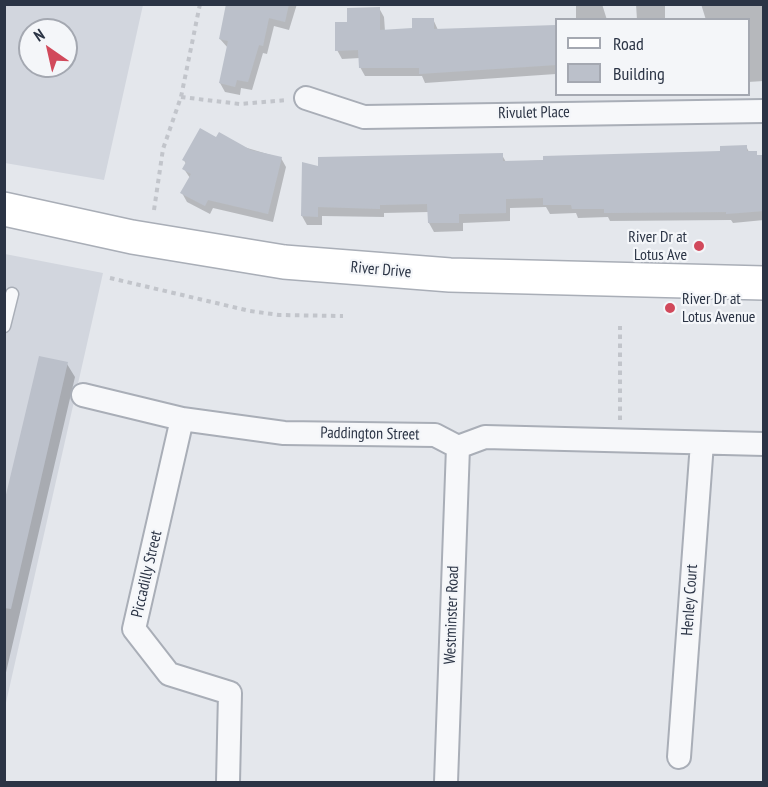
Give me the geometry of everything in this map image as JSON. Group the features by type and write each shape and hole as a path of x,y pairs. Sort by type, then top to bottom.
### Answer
{"main road":[{"name":"River Drive","path":"4,209 132,237 284,262 450,275 764,283"}],"street":[{"name":"Rivulet Place","path":"306,98 364,117 764,111"},
{"name":"Paddington Street","path":"83,395 182,419 284,432 435,435 458,447"},
{"name":"Piccadilly Street","path":"182,419 134,629 169,674 230,693 228,783"},
{"path":"458,447 486,437 764,444"},
{"name":"Henley Court","path":"680,758 702,443"},
{"name":"Westminster Road","path":"446,783 458,447"}],"lane":[{"path":"4,326 12,294"}],"path":[{"path":"154,210 163,150 181,97 200,4"},
{"path":"181,97 240,105 306,98"},
{"path":"110,278 250,311 279,315 343,316"},
{"path":"620,326 620,421 628,421"}],"shaded area":[{"path":"4,5 143,5 104,180 5,163"},
{"path":"5,254 103,273 5,707"}],"building":[{"path":"226,4 289,4 285,22 269,18 263,46 259,45 248,82 237,80 235,87 219,83 228,41 219,39"},
{"path":"380,7 380,30 412,28 412,18 434,18 434,29 555,25 555,65 419,74 419,68 359,68 358,50 335,51 335,22 347,22 347,8"},
{"path":"200,128 216,137 219,132 251,150 282,157 268,214 208,200 205,206 180,193 191,174 182,169 186,162 182,160"},
{"path":"747,145 747,151 757,151 757,155 764,155 764,211 726,214 726,212 604,213 604,209 572,209 571,205 543,205 543,198 506,199 506,213 459,214 459,223 428,223 427,204 380,205 380,209 318,207 318,217 301,216 302,162 318,166 318,157 503,153 503,161 543,160 543,156 720,151 720,146"},
{"path":"39,356 68,362 11,609 4,608 4,503"}],"place":[{"name":"River Dr at Lotus Ave","path":"699,246"},
{"name":"River Dr at Lotus Avenue","path":"670,308"}]}
